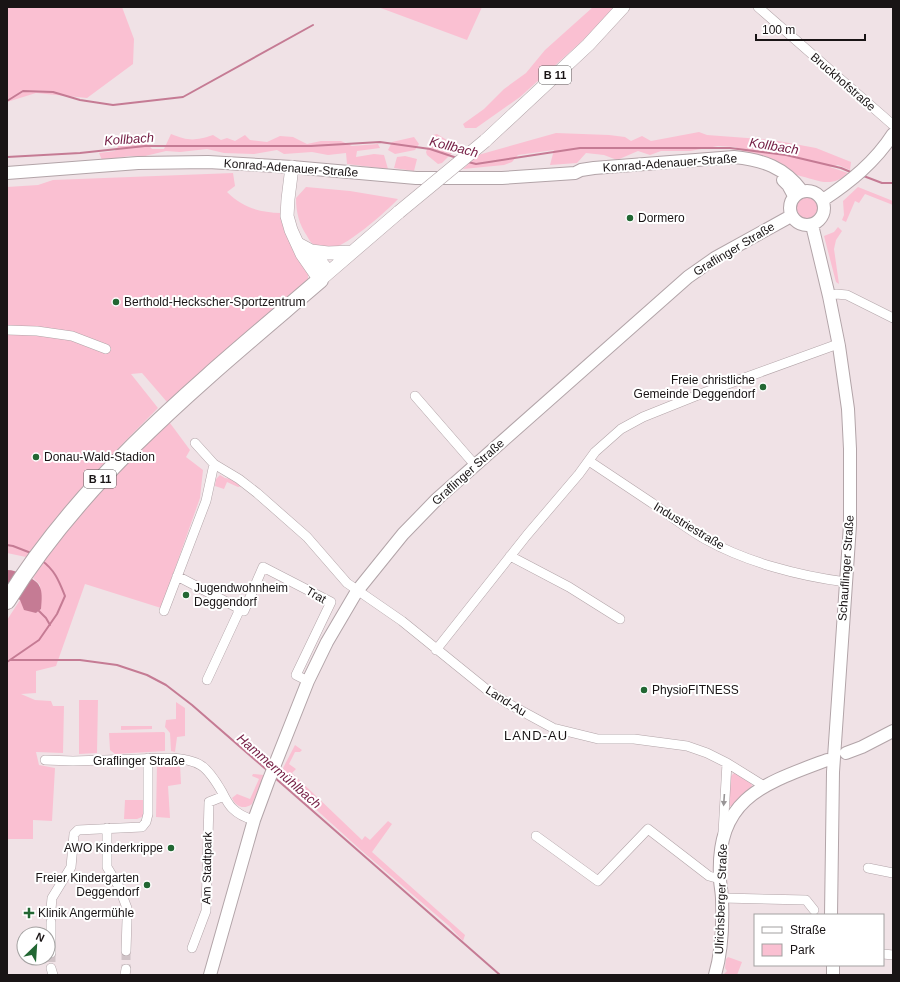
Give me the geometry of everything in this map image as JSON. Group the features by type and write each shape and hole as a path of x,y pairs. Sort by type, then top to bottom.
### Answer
{"highway":[{"name":"B 11","path":"8,599 46,545 102,477 174,406 325,276"}],"main road":[{"name":"B 11","path":"325,276 485,141 588,45 623,7"},
{"path":"292,167 287,216 291,230 302,254 325,276"},
{"path":"298,244 311,251 328,253 352,252"},
{"path":"311,251 325,276"}],"street":[{"name":"Bruckhofstraße","path":"758,7 893,125"},
{"path":"823,200 853,179 886,145 893,134"},
{"name":"Konrad-Adenauer-Straße","path":"7,173 146,162 208,162 292,167 416,178 502,178 575,173 581,170 594,168 734,157 753,159 769,164 783,172 794,180 798,194"},
{"path":"808,190 819,195 823,200 823,214 817,222 812,225 806,226 800,224 791,216 789,210 790,204 798,194 808,190"},
{"name":"Graflinger Straße","path":"210,975 254,820 268,782 308,681 327,642 357,591 403,534 437,499 696,270 714,258 791,216"},
{"name":"Schauflinger Straße","path":"812,225 829,296 838,344 848,409 850,449 850,525 834,758 831,914"},
{"path":"829,296 836,294 847,294 893,318"},
{"path":"7,330 37,331 72,336 106,349"},
{"path":"436,650 510,556 596,452 621,429 643,417 703,393 838,344"},
{"path":"415,396 474,465"},
{"path":"195,444 214,464 257,492 302,532 340,575 357,591"},
{"name":"Industriestraße","path":"589,461 681,524 717,545 760,562 803,575 846,582"},
{"path":"164,611 206,501 214,464"},
{"path":"510,556 568,587 620,619"},
{"name":"Trat","path":"244,611 263,567 331,602 296,675 308,681"},
{"path":"177,576 240,609 207,680"},
{"name":"Land-Au","path":"357,591 397,617 486,689 507,703 553,728 598,739 634,738 687,746 727,762 764,786"},
{"path":"846,753 862,747 893,731"},
{"path":"51,909 52,898 71,867 74,834 78,830 142,827 146,822 148,814 148,758"},
{"name":"Graflinger Straße","path":"45,760 75,761 148,758 192,761 203,766 212,776 232,808 240,814 254,820"},
{"name":"Ulrichsberger Straße","path":"715,975 719,955 722,924 720,855 722,838 729,822 742,803 764,786 779,778 827,760"},
{"path":"722,838 727,762"},
{"name":"Am Stadtpark","path":"192,948 206,911 209,802 224,796"},
{"path":"107,828 107,867 119,887 127,908"},
{"path":"536,836 598,880 648,829 708,876 720,879"},
{"path":"868,868 893,873"},
{"path":"722,898 806,900 814,910"},
{"path":"126,951 127,920"}],"green space":[{"path":"7,7 122,7 134,39 133,64 87,98 36,93 7,102"},
{"path":"378,7 482,7 467,40"},
{"path":"593,7 615,7 581,42 520,97 476,128 465,128 463,124 484,109 504,89 526,73 545,50"},
{"path":"699,132 707,135 773,140 816,148 851,162 850,170 838,165 830,167 848,173 836,181 818,181 797,175 795,176 779,165 778,162 765,156 745,152 735,147 718,146 690,151 661,151 650,155 638,151 617,160 604,155 586,153 577,163 550,165 554,150 518,155 512,162 504,165 463,169 478,155 556,133 609,135 625,137 631,141 642,136 651,141"},
{"path":"171,134 182,138 192,139 213,135 221,140 227,138 235,141 245,135 250,140 267,142 280,136 293,137 307,144 321,141 341,141 352,146 378,144 380,148 357,151 356,157 374,154 384,155 388,169 347,164 346,153 328,155 312,152 284,154 277,150 254,154 224,153 207,149 180,152 166,151 141,157 130,156 102,160 99,153 115,151 121,142 135,136 144,140 152,149 164,149"},
{"path":"437,134 458,147 442,163 438,164 427,155 426,152 433,135"},
{"path":"414,137 419,144 415,150 395,154 388,150 392,142"},
{"path":"405,156 417,159 414,171 394,168 397,157"},
{"name":"Berthold-Heckscher-Sportzentrum","path":"233,173 235,186 227,192 239,202 258,210 281,213 308,268 308,281 167,402 142,373 131,374 158,408 89,480 56,518 26,557 7,553 7,187 38,185 53,180"},
{"path":"306,187 350,191 398,199 384,213 351,239 330,249 323,250 315,246 310,240 298,218 296,198"},
{"path":"858,187 893,201 893,205 865,194 859,203 855,201 846,222 842,220 844,215 843,201"},
{"path":"807,194 816,198 820,207 816,216 807,220 798,216 794,207 798,198"},
{"path":"838,227 842,231 836,240 834,249 839,284 836,282 824,236 834,232"},
{"path":"167,419 190,450 186,457 203,470 200,498 161,608 85,584 56,666 36,671 36,693 21,694 35,700 51,701 53,706 64,706 63,753 36,752 39,765 55,768 52,821 33,820 33,839 7,839 7,620 20,600 36,613 41,609 40,585 33,578 59,538 72,526 97,490"},
{"path":"220,475 231,479 242,486 238,487 227,482 224,489 215,486 216,479"},
{"path":"79,700 98,700 97,753 79,754"},
{"path":"176,702 185,708 185,736 177,737 175,752 171,751 170,733 165,727 166,720 176,719"},
{"path":"121,726 152,726 152,729 121,730"},
{"path":"164,732 165,751 115,754 110,750 109,733"},
{"path":"295,745 302,750 300,752 295,752 289,764 296,769 292,773 362,840 365,836 370,840 388,821 392,824 372,852 465,935 463,941 449,926 362,851 280,777"},
{"path":"157,763 180,764 181,784 168,786 170,818 156,817"},
{"path":"736,772 751,781 752,786 734,806 730,806 729,781"},
{"path":"253,774 264,775 252,804 246,807 240,807 232,798 237,794 250,799 259,779 252,776"},
{"path":"125,800 143,800 144,813 142,817 137,819 124,819"},
{"path":"728,957 742,962 737,975 723,975 727,971 725,968 726,959"}],"shaded area":[{"path":"7,570 15,571 29,577 40,587 42,596 41,609 36,613 24,610 20,600 7,592"}],"waterway":[{"path":"7,101 23,91 53,92 80,100 113,105 183,97 313,25"},
{"name":"Kollbach","path":"7,157 80,153 145,146 311,146 380,142 430,149 457,158"},
{"name":"Kollbach","path":"468,162 476,164 580,148 730,148 786,155 841,168 853,173"},
{"name":"Kollbach","path":"861,175 882,183 893,183"},
{"name":"Kollbach","path":"7,545 31,553"},
{"name":"Kollbach","path":"7,662 39,640 57,614 65,596 53,572 41,560"},
{"path":"39,611 50,625"},
{"name":"Hammermühlbach","path":"11,660 80,660 117,665 147,675 166,685 192,705 268,771"},
{"name":"Hammermühlbach","path":"274,777 500,975"}],"tunnel":[{"path":"126,951 126,969"}],"place":[{"name":"Dormero","path":"630,218"},
{"name":"Berthold-Heckscher-Sportzentrum","path":"116,302"},
{"name":"Freie christliche Gemeinde Deggendorf","path":"763,387"},
{"name":"Donau-Wald-Stadion","path":"36,457"},
{"name":"Jugendwohnheim Deggendorf","path":"186,595"},
{"name":"PhysioFITNESS","path":"644,690"},
{"name":"AWO Kinderkrippe","path":"171,848"},
{"name":"Freier Kindergarten Deggendorf","path":"147,885"},
{"name":"Klinik Angermühle","path":"29,913"}],"district":[{"name":"LAND-AU","path":"536,735"}]}
